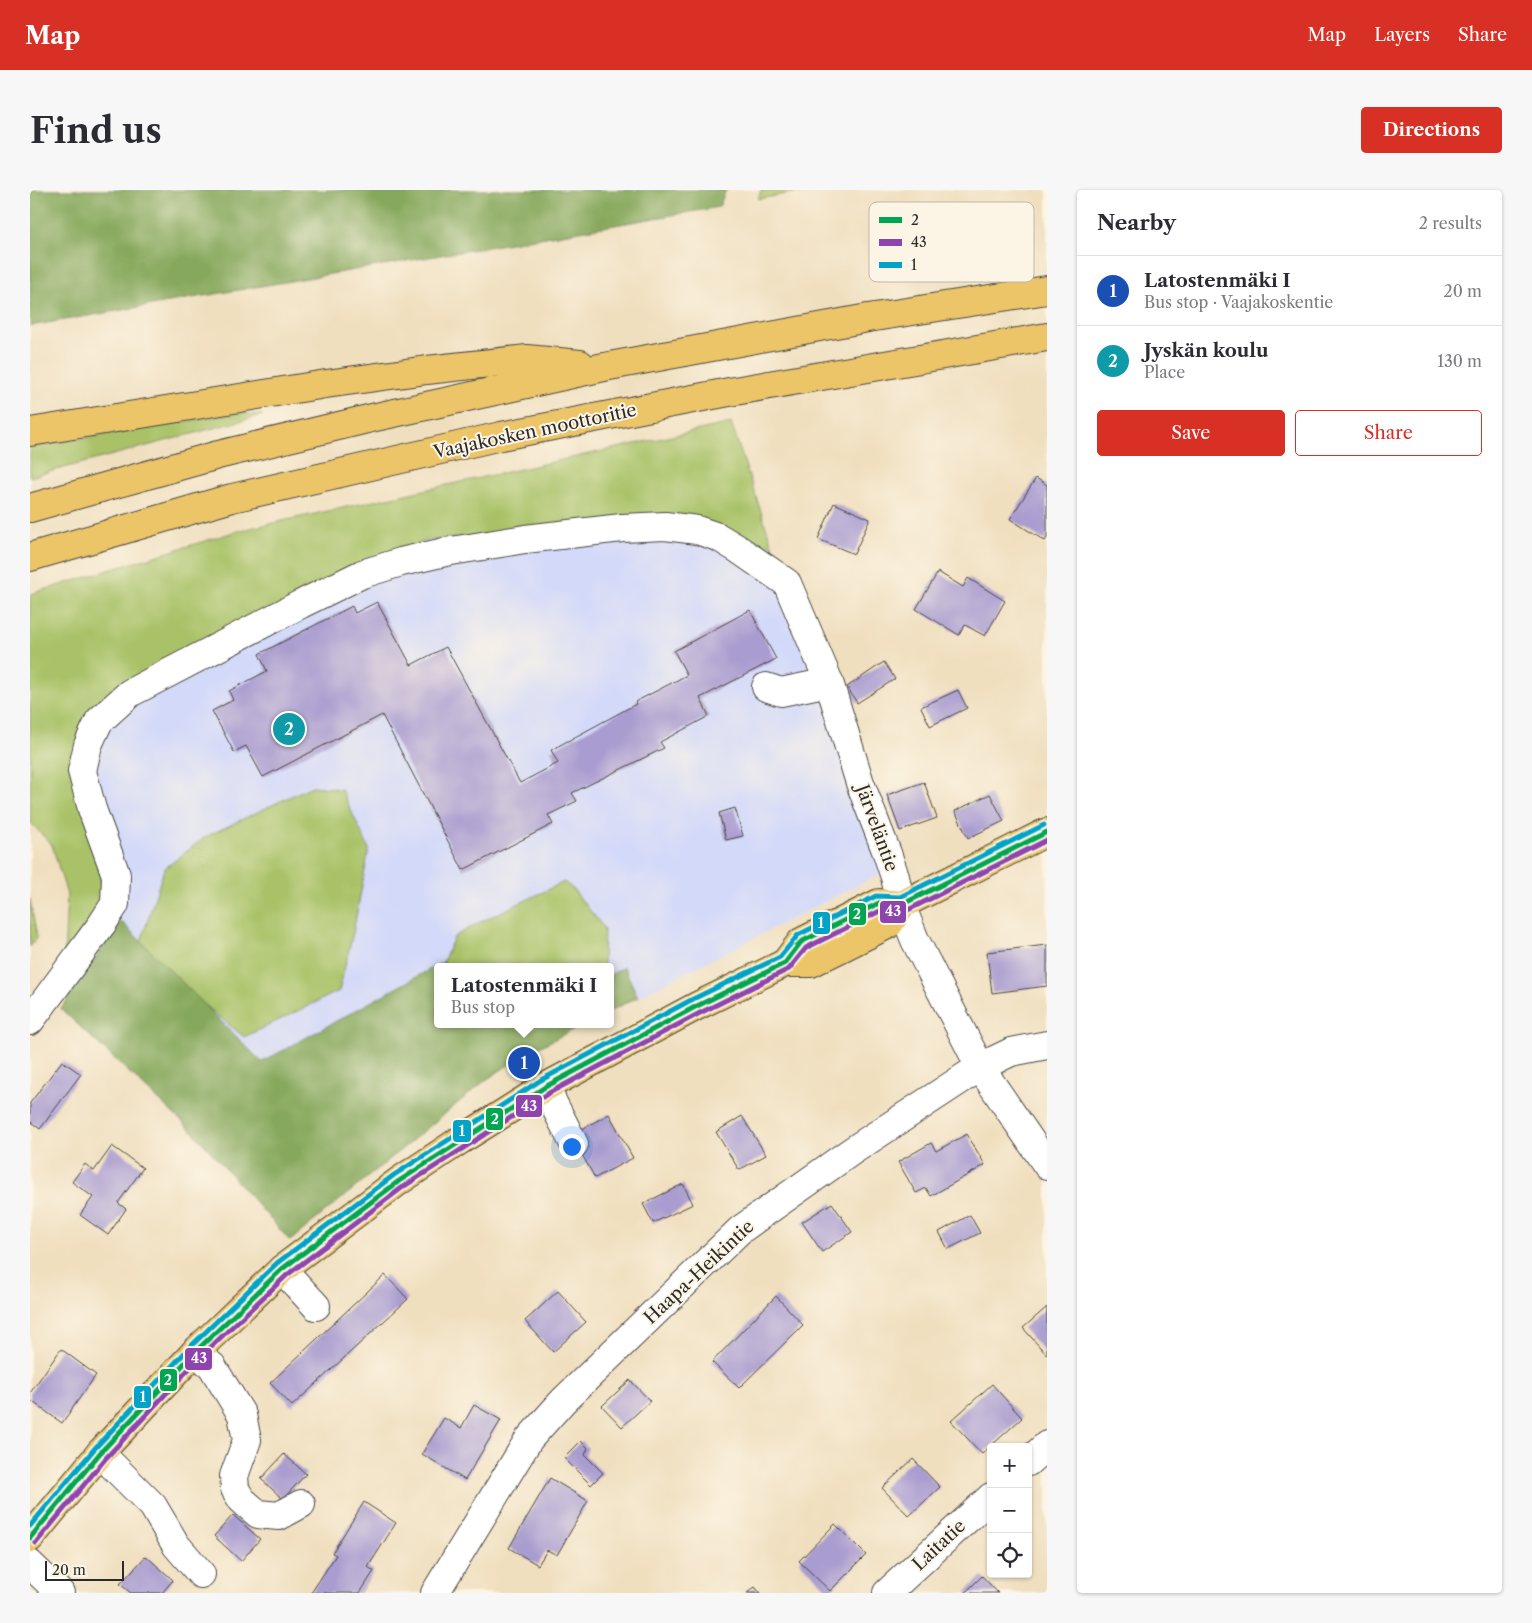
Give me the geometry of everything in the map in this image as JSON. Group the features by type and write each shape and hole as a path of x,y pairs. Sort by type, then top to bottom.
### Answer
{"main road":[{"path":"30,508 218,455 376,417 604,367 868,318 1047,290"},
{"name":"Vaajakosken moottoritie","path":"30,557 232,498 501,436 729,392 1047,337"},
{"path":"30,432 326,384 445,368 527,359 604,367"},
{"path":"30,1538 100,1453 195,1352 282,1269 399,1181 544,1087 697,1006 785,963 811,963 889,924 901,905 1047,832"}],"street":[{"name":"Järveläntie","path":"30,1021 115,904 116,875 92,809 82,772 88,745 100,721 130,693 362,574 401,562 445,552 525,539 622,528 666,526 697,530 718,537 787,583 829,682 860,783 895,877 901,905 914,940 980,1067 1047,1165"},
{"path":"766,687 781,692 829,682"},
{"name":"Haapa-Heikintie","path":"435,1593 529,1439 564,1401 740,1230 852,1151 980,1067 1011,1052 1047,1045"},
{"path":"544,1087 574,1144"},
{"path":"282,1269 316,1306"},
{"path":"195,1352 212,1366 242,1415 247,1440 234,1476 236,1489 242,1500 258,1514 279,1516 301,1504"},
{"path":"1032,1458 1047,1445"},
{"path":"100,1453 153,1506 176,1545 201,1574"},
{"name":"Laitatie","path":"887,1593 987,1501"},
{"path":"30,1564 60,1593"}],"shaded area":[{"path":"686,515 773,547 884,872 638,997 624,967 614,973 614,963 434,963 434,967 262,1062 121,921 104,897 93,840 85,722 134,682 425,541"}],"green space":[{"path":"30,190 726,190 719,207 30,326"},
{"path":"761,190 810,190 758,199"},
{"path":"237,413 263,415 30,477 30,447"},
{"path":"731,423 773,547 686,515 425,541 134,682 85,722 93,840 104,897 64,957 67,895 52,845 30,822 30,594 241,530"},
{"path":"312,786 341,789 369,849 353,933 339,991 244,1037 204,1004 141,941 164,869 205,837"},
{"path":"564,882 573,889 604,928 603,963 443,962 454,937 480,922"},
{"path":"30,899 37,937 30,947"},
{"path":"121,921 262,1062 434,967 434,1028 576,1028 522,1056 486,1080 290,1241 194,1133 61,1009"},
{"path":"624,967 638,997 614,1009 614,973"}],"building":[{"path":"1036,478 1047,485 1047,538 1045,541 1010,519"},
{"path":"834,503 870,519 854,554 818,539"},
{"path":"938,572 963,587 968,578 1005,601 985,636 965,625 959,635 916,609"},
{"path":"377,602 411,665 446,647 520,783 558,763 551,750 687,675 674,651 750,610 776,659 700,698 709,716 660,742 664,748 572,793 577,801 548,815 553,824 463,870 382,715 263,777 246,746 234,752 212,711 233,700 229,691 267,671 259,654 352,606 355,613"},
{"path":"884,662 895,679 857,703 847,687"},
{"path":"958,690 967,708 930,726 921,707"},
{"path":"924,782 937,818 900,831 887,795"},
{"path":"990,794 1004,821 968,838 955,811"},
{"path":"735,808 743,836 726,840 719,813"},
{"path":"1047,945 1047,986 992,993 987,952"},
{"path":"62,1061 81,1074 40,1129 30,1121 30,1103"},
{"path":"609,1114 633,1158 595,1178 581,1153 575,1133"},
{"path":"742,1116 766,1155 739,1170 716,1132"},
{"path":"967,1134 985,1165 931,1196 926,1188 916,1193 898,1162 931,1143 936,1151"},
{"path":"112,1146 143,1168 118,1203 126,1209 108,1235 80,1215 93,1197 72,1182 85,1164 94,1171"},
{"path":"683,1184 693,1204 653,1223 643,1204"},
{"path":"832,1203 852,1232 822,1252 802,1222"},
{"path":"970,1215 980,1233 948,1249 939,1232"},
{"path":"385,1275 408,1299 292,1406 270,1383"},
{"path":"558,1291 586,1322 553,1352 525,1321"},
{"path":"776,1296 803,1325 739,1388 712,1362"},
{"path":"1047,1307 1047,1355 1023,1328"},
{"path":"61,1349 96,1375 62,1423 30,1400 30,1393"},
{"path":"630,1380 650,1401 622,1427 602,1406"},
{"path":"992,1384 1022,1418 994,1443 987,1443 987,1450 982,1454 951,1421"},
{"path":"474,1405 501,1420 465,1480 422,1454 444,1418 461,1428"},
{"path":"581,1441 588,1448 585,1455 603,1473 591,1485 564,1458"},
{"path":"284,1454 306,1474 283,1499 261,1479"},
{"path":"913,1459 940,1487 909,1516 882,1488"},
{"path":"550,1478 588,1501 557,1555 547,1550 538,1565 509,1548"},
{"path":"364,1502 396,1523 368,1567 374,1571 360,1593 311,1593 336,1555 332,1553"},
{"path":"233,1515 260,1539 241,1561 214,1536"},
{"path":"835,1524 866,1555 830,1591 799,1561"},
{"path":"146,1556 173,1580 162,1593 131,1593 120,1584"},
{"path":"982,1576 998,1593 965,1593"},
{"path":"755,1587 760,1593 747,1593"}],"transit line":[{"name":"1","path":"30,1526 95,1448 190,1347 277,1263 394,1175 541,1080 693,999 780,957 798,935 876,896 900,897 1044,825"},
{"name":"2","path":"30,1538 100,1453 195,1352 282,1269 399,1181 545,1087 697,1006 785,963 801,942 879,903 901,905 1047,832"},
{"name":"43","path":"36,1543 106,1458 200,1357 287,1275 403,1187 549,1093 700,1013 789,969 806,948 880,911 904,912 1047,840"}],"place":[{"name":"Jyskän koulu","path":"289,729"},
{"name":"Latostenmäki I","path":"524,1063"}]}
